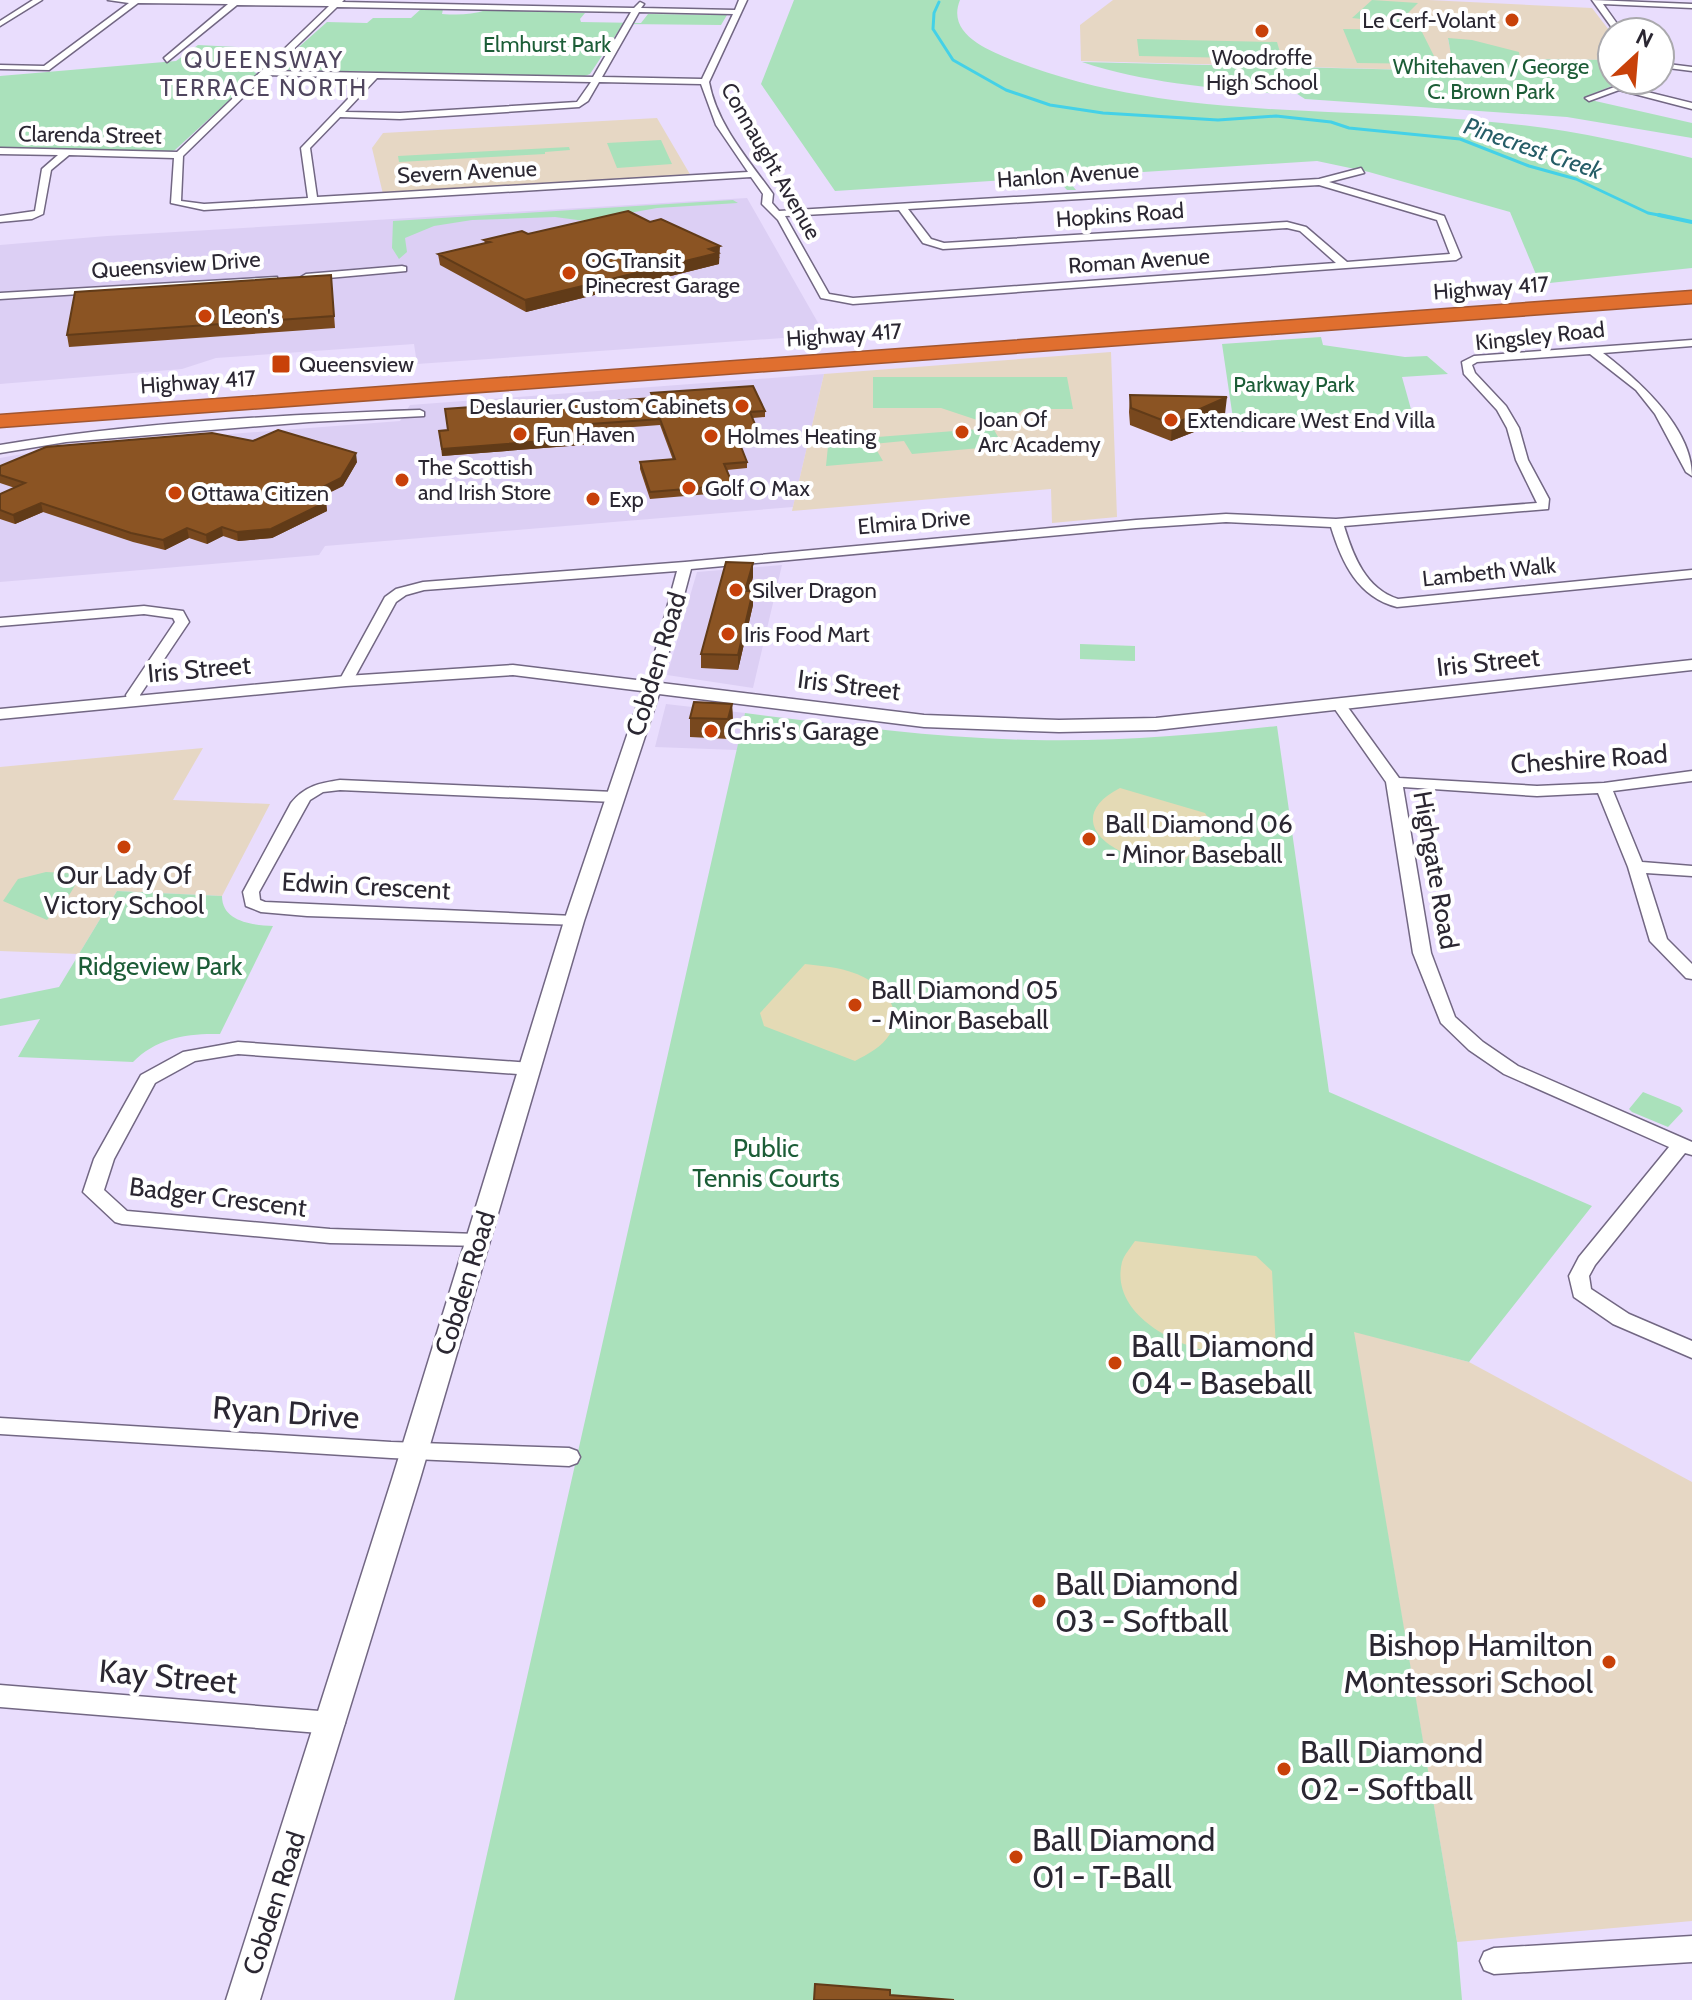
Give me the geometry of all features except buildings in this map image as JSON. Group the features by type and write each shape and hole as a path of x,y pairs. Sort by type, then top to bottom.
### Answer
{"highway":[{"path":"0,407 1692,284"},
{"name":"Highway 417","path":"0,421 1692,297"}],"street":[{"path":"0,24 38,0"},
{"path":"112,0 539,4 736,12"},
{"path":"0,67 46,68 137,0"},
{"path":"340,114 400,116 579,104 585,99 643,0"},
{"name":"Connaught Avenue","path":"743,0 705,82 705,90 720,122 768,194 767,204 777,214 825,296"},
{"path":"167,60 236,1"},
{"path":"1597,1 1692,6"},
{"path":"179,155 338,2"},
{"path":"0,17 10,17"},
{"path":"264,73 705,82"},
{"path":"313,200 305,148 375,75"},
{"path":"1589,98 1596,96"},
{"path":"1652,96 1692,106"},
{"name":"Clarenda Street","path":"0,151 179,155"},
{"path":"0,219 32,216 40,212 47,169 65,154"},
{"name":"Severn Avenue","path":"179,155 176,203 204,207 754,174"},
{"name":"Hanlon Avenue","path":"777,214 1319,182 1361,171"},
{"name":"Roman Avenue","path":"825,296 853,301 1456,257 1441,218 1319,182"},
{"name":"Hopkins Road","path":"901,206 927,241 943,246 1287,225 1303,229 1347,267"},
{"name":"Queensview Drive","path":"0,296 402,269"},
{"name":"Kingsley Road","path":"1539,507 1543,506 1543,499 1522,460 1513,428 1502,408 1470,374 1466,364 1474,359 1692,343"},
{"path":"1592,350 1640,388 1660,413 1692,472"},
{"path":"0,449 66,438 309,418 420,414"},
{"name":"Elmira Drive","path":"346,681 390,600 401,592 459,582 685,566 1152,523 1226,518 1336,523 1539,507"},
{"name":"Lambeth Walk","path":"1336,523 1345,554 1368,586 1376,596 1397,603 1692,574"},
{"name":"Cobden Road","path":"243,2000 332,1723 574,921 652,689 685,566"},
{"path":"0,622 144,610 178,614 182,622 133,695 133,701"},
{"name":"Iris Street","path":"0,714 346,681 513,670 924,721 1059,726 1156,724 1692,665"},
{"name":"Highgate Road","path":"1339,705 1394,782 1422,953 1447,1019 1476,1046 1511,1070 1687,1147"},
{"name":"Cheshire Road","path":"1394,782 1537,791 1604,788 1692,776"},
{"name":"Edwin Crescent","path":"574,921 261,907 252,902 251,892 297,806 304,797 319,788 375,785 614,797"},
{"path":"1604,788 1636,867 1659,941 1692,974"},
{"path":"1636,867 1692,871"},
{"name":"Badger Crescent","path":"477,1241 330,1236 122,1217 93,1192 104,1159 148,1079 190,1056 238,1048 531,1069"},
{"path":"1687,1147 1586,1262 1579,1276 1581,1292 1599,1306 1692,1350"},
{"name":"Ryan Drive","path":"0,1426 569,1457"},
{"name":"Kay Street","path":"0,1696 332,1723"},
{"path":"1494,1961 1692,1949"}],"shaded area":[{"name":"Woodroffe High School","path":"1113,0 1428,0 1592,8 1598,16 1596,60 1519,59 1448,39 1455,71 1081,61 1080,25"},
{"path":"657,118 691,176 383,194 372,148 383,133"},
{"path":"747,198 825,335 417,364 414,344 216,358 182,369 0,384 0,245"},
{"name":"Joan Of Arc Academy","path":"1111,352 1117,517 1052,523 1051,489 792,511 824,374"},
{"path":"824,374 793,507 325,546 319,555 0,582 0,458 62,447 400,421 410,405"},
{"path":"782,565 753,688 667,675 697,572"},
{"path":"666,704 745,713 737,750 655,747"},
{"name":"Our Lady Of Victory School","path":"203,748 173,800 270,804 222,896 117,891 79,954 0,951 0,767"},
{"path":"1353,1331 1469,1362 1692,1482 1692,1921 1457,1942"}],"green space":[{"path":"794,0 960,0 957,12 959,22 981,46 1071,80 1131,93 1254,108 1526,126 1598,137 1692,158 1692,268 1540,284 1510,212 1369,172 1317,161 1065,177 1076,190 1067,190 1055,177 835,191 761,84"},
{"path":"1372,0 1418,3 1398,23 1352,18"},
{"name":"Elmhurst Park","path":"421,9 443,9 442,14 470,14 486,10 585,13 581,22 641,23 648,14 727,15 721,25 623,24 590,74 582,77 256,69 254,72 258,74 175,150 166,153 0,149 0,76 176,61 198,45 237,47 234,51 291,54 327,22 367,23 373,18 411,18"},
{"path":"1343,29 1421,30 1438,64 1357,63"},
{"name":"Whitehaven / George C. Brown Park","path":"1448,38 1472,40 1519,52 1520,59 1596,60 1596,92 1582,98 1692,123 1692,138 1567,117 1305,99 1288,88 1278,94 1204,87 1130,75 1082,62 1454,71"},
{"path":"1137,39 1277,42 1282,59 1139,56"},
{"path":"661,140 672,164 617,168 607,143"},
{"path":"569,147 570,150 545,154 399,162 398,156"},
{"path":"733,200 738,203 657,208 585,221 555,217 472,220 434,226 405,238 407,252 399,259 392,248 393,221"},
{"name":"Parkway Park","path":"1321,337 1323,345 1405,357 1427,356 1448,374 1402,377 1414,420 1235,432 1222,344"},
{"path":"873,377 1067,377 1073,409 1024,409 1001,426 995,426 941,408 873,408"},
{"path":"993,428 1003,446 912,454 904,441 873,444 883,461 826,466 826,441"},
{"path":"1080,644 1135,646 1135,661 1080,659"},
{"name":"Public Tennis Courts","path":"745,713 924,734 1032,740 1154,737 1277,726 1329,1092 1592,1206 1469,1362 1354,1332 1457,1942 1462,2000 454,2000"},
{"path":"46,872 82,874 68,897 47,920 3,901 18,879"},
{"name":"Ridgeview Park","path":"117,891 222,896 223,905 233,917 248,923 273,926 220,1034 162,1042 133,1062 18,1057 40,1019 0,1026 0,999 59,987"},
{"path":"1643,1092 1683,1111 1668,1127 1632,1112 1629,1109"}],"sand":[{"path":"1120,788 1205,813 1211,823 1183,864 1132,856 1118,850 1098,834 1093,816 1097,806"},
{"path":"805,964 848,971 872,982 887,996 892,1005 894,1024 883,1043 855,1061 764,1026 760,1013"},
{"path":"1135,1241 1256,1256 1272,1271 1276,1349 1242,1353 1208,1351 1176,1341 1146,1322 1125,1295 1121,1280 1123,1259"}],"waterway":[{"name":"Pinecrest Creek","path":"939,2 934,13 933,29 953,60 1006,90 1050,105 1103,113 1218,120 1276,116 1331,122 1349,128 1460,139 1529,166 1576,179 1648,213 1663,216"},
{"name":"Pinecrest Creek","path":"1659,215 1663,216"},
{"name":"Pinecrest Creek","path":"1663,216 1669,217"},
{"name":"Pinecrest Creek","path":"1663,216 1692,222"}],"place":[{"name":"Le Cerf-Volant","path":"1512,20"},
{"name":"Woodroffe High School","path":"1262,31"},
{"name":"OC Transit Pinecrest Garage","path":"569,273"},
{"name":"Leon's","path":"205,316"},
{"name":"Queensview","path":"281,364"},
{"name":"Deslaurier Custom Cabinets","path":"742,406"},
{"name":"Extendicare West End Villa","path":"1171,420"},
{"name":"Joan Of Arc Academy","path":"962,432"},
{"name":"Fun Haven","path":"520,434"},
{"name":"Holmes Heating","path":"711,436"},
{"name":"The Scottish and Irish Store","path":"402,480"},
{"name":"Golf O Max","path":"689,488"},
{"name":"Ottawa Citizen","path":"175,493"},
{"name":"Exp","path":"593,499"},
{"name":"Silver Dragon","path":"736,590"},
{"name":"Iris Food Mart","path":"728,634"},
{"name":"Chris's Garage","path":"711,731"},
{"name":"Ball Diamond 06 - Minor Baseball","path":"1089,839"},
{"name":"Our Lady Of Victory School","path":"124,847"},
{"name":"Ball Diamond 05 - Minor Baseball","path":"855,1005"},
{"name":"Ball Diamond 04 - Baseball","path":"1115,1363"},
{"name":"Ball Diamond 03 - Softball","path":"1039,1601"},
{"name":"Bishop Hamilton Montessori School","path":"1609,1662"},
{"name":"Ball Diamond 02 - Softball","path":"1284,1769"},
{"name":"Ball Diamond 01 - T-Ball","path":"1016,1857"}],"district":[{"name":"QUEENSWAY TERRACE NORTH","path":"264,73"}]}
